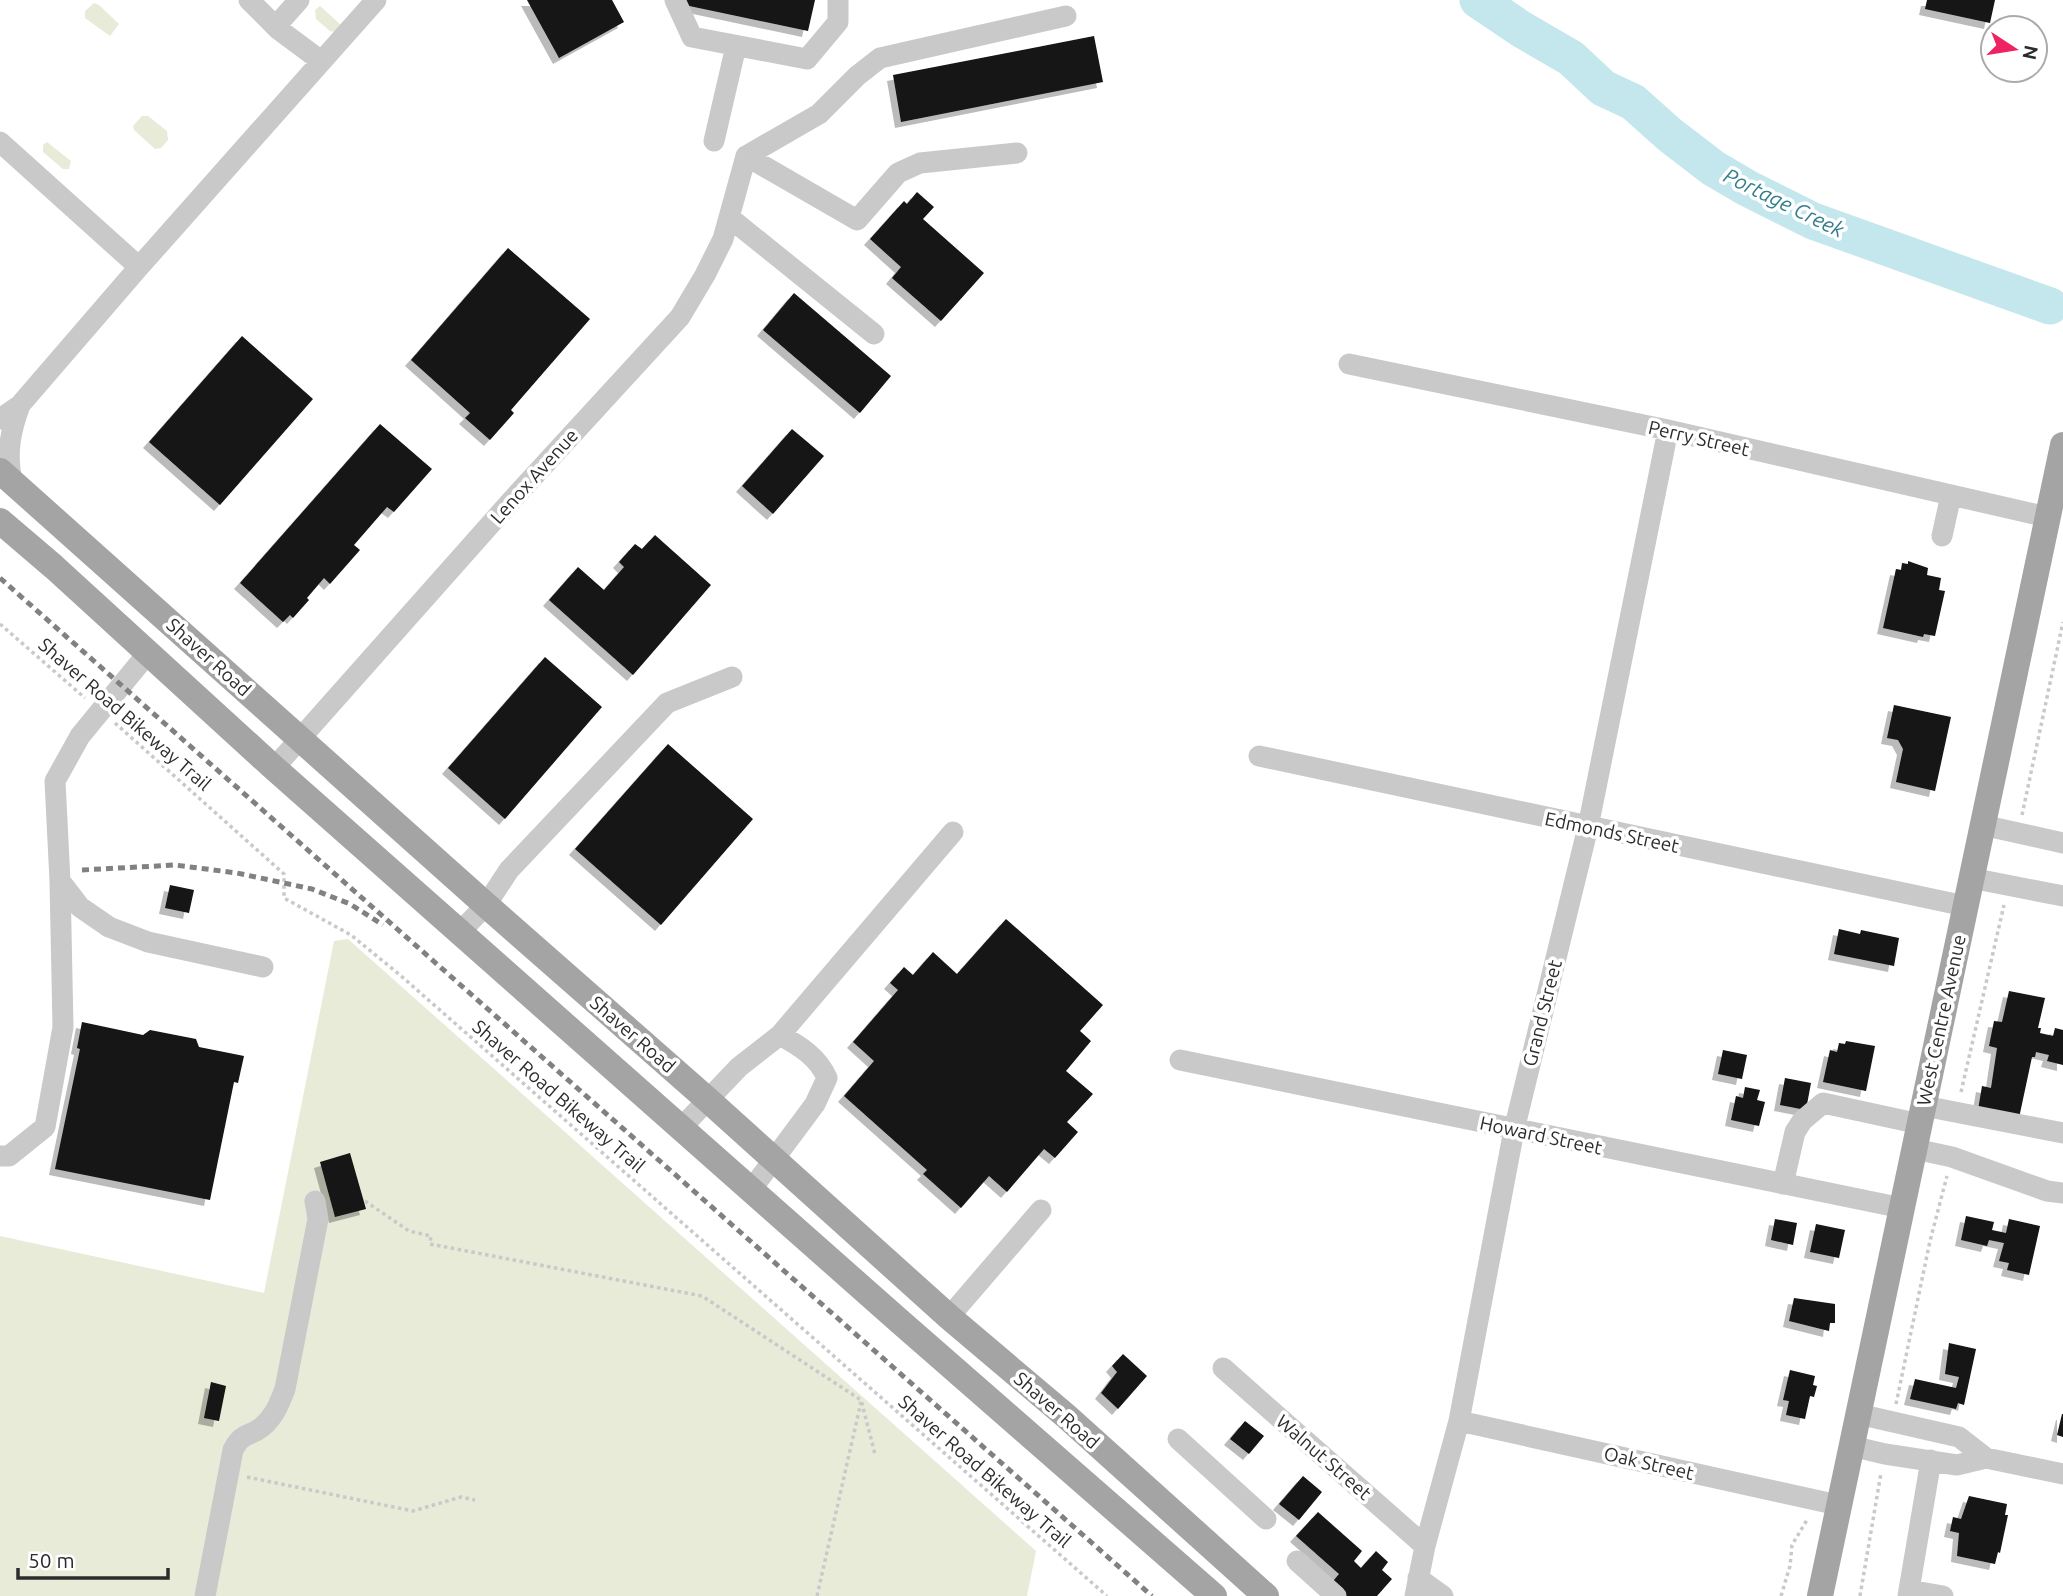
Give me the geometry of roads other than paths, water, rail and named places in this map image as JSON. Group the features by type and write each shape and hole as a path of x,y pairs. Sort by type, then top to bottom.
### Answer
{"main road":[{"name":"West Centre Avenue","path":"1820,1596 1825,1503 1851,1446 2063,445"},
{"name":"Shaver Road","path":"6,477 1266,1596"},
{"name":"Shaver Road","path":"0,521 274,768 1214,1596"}],"street":[{"path":"249,0 276,26 321,61"},
{"path":"276,26 299,0"},
{"path":"0,419 20,405 376,0"},
{"path":"675,0 692,37 807,59 838,22 838,0"},
{"path":"746,156 819,114 857,76 880,58 1066,16"},
{"path":"714,141 736,46"},
{"path":"0,142 139,267"},
{"path":"746,156 857,220 898,173 920,163 1017,153"},
{"name":"Lenox Avenue","path":"274,768 512,500 680,317 723,239 746,156"},
{"path":"730,218 874,334"},
{"name":"Perry Street","path":"1349,364 1668,430 2047,517"},
{"path":"6,477 11,429 20,405"},
{"name":"Grand Street","path":"1416,1587 1459,1420 1514,1130 1588,827 1668,430"},
{"path":"1942,536 1951,495"},
{"path":"0,1156 9,1156 45,1127 63,1027 55,781 80,736 148,653"},
{"path":"460,932 486,905 509,870 667,703 732,677"},
{"name":"Edmonds Street","path":"1259,756 1965,906"},
{"path":"1982,825 2063,843"},
{"path":"681,1128 739,1067 780,1035 953,832"},
{"path":"1971,878 2063,896"},
{"path":"60,881 80,907 109,927 148,942 263,967"},
{"path":"751,1190 815,1104 827,1078 822,1066 801,1046 780,1035"},
{"name":"Howard Street","path":"1180,1060 1902,1208"},
{"path":"1783,1184 1795,1132 1802,1121 1823,1102 1919,1126 2063,1133"},
{"path":"1919,1126 1952,1157 2047,1191 2063,1193"},
{"path":"205,1596 233,1450 240,1437 260,1429 275,1414 285,1389 318,1219 315,1201"},
{"path":"949,1317 1041,1210"},
{"name":"Walnut Street","path":"1223,1368 1425,1546"},
{"path":"1858,1414 1959,1437 1986,1458"},
{"name":"Oak Street","path":"1459,1420 1825,1503"},
{"path":"1178,1439 1266,1519"},
{"path":"1851,1446 1957,1465 1986,1458 2063,1474"},
{"path":"1931,1460 1908,1593 1943,1596"},
{"path":"1297,1561 1332,1592"},
{"path":"1416,1587 1443,1596"}],"waterway":[{"name":"Portage Creek","path":"1478,0 1571,58 1603,88 1633,102 1713,168 1747,188 1813,221 2050,306"}],"railway":[{"path":"0,578 1152,1596"},
{"path":"82,870 175,865 237,873 312,889 350,904 383,925"}]}
